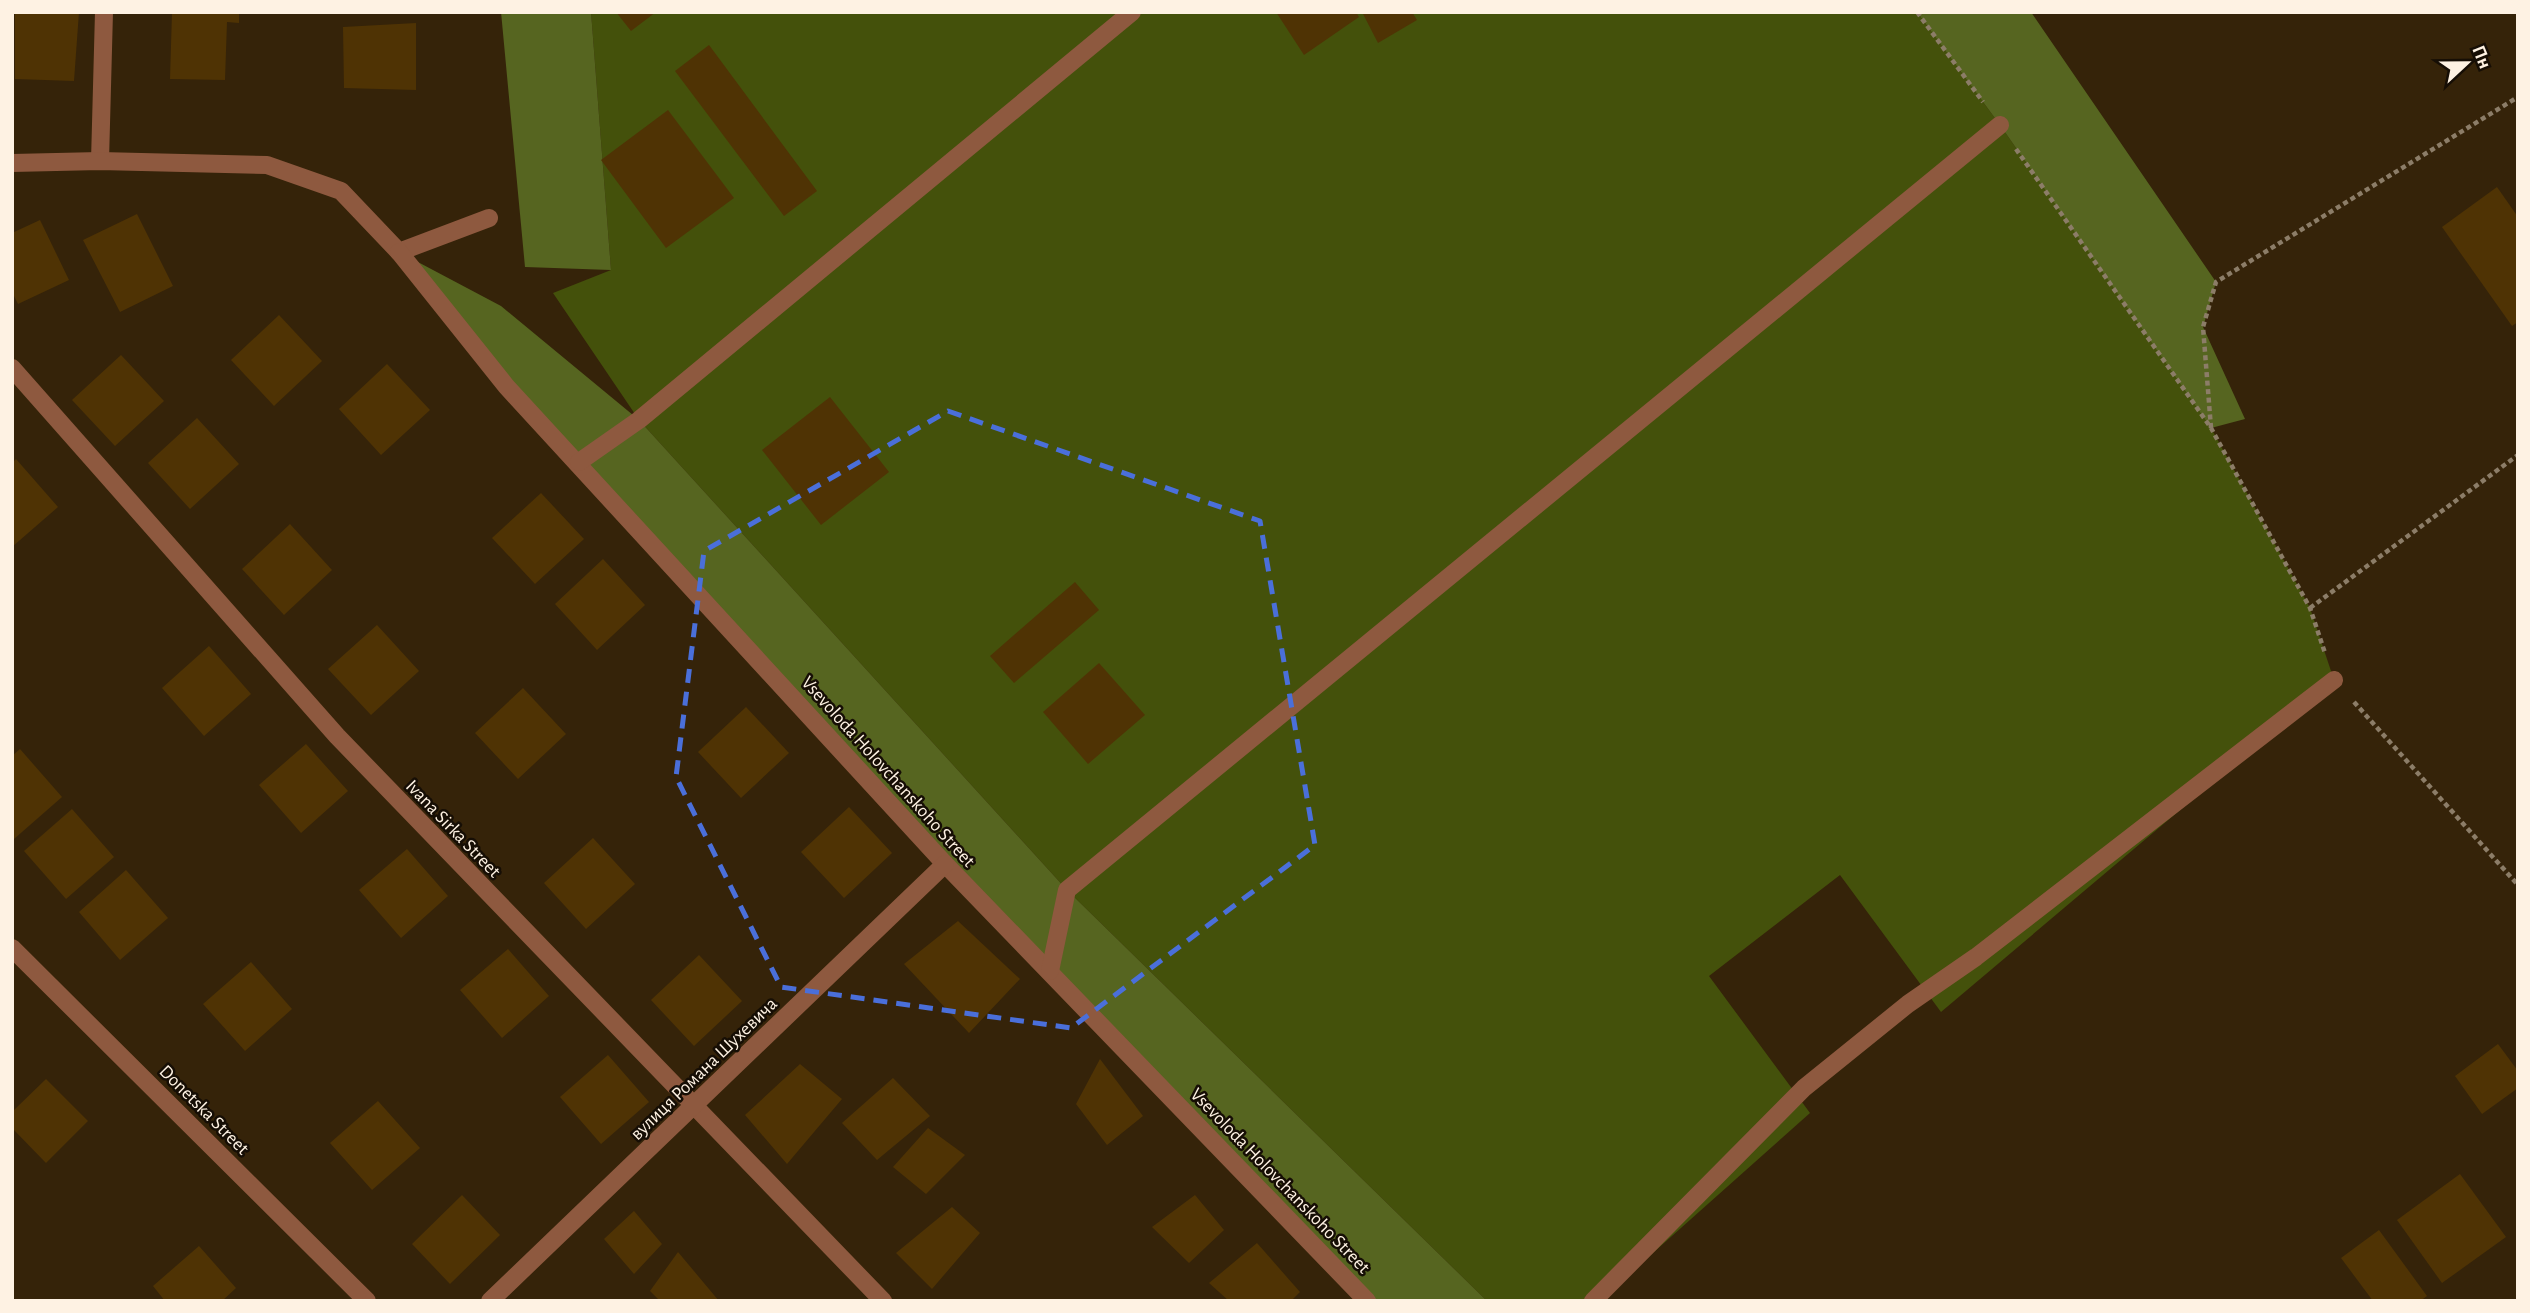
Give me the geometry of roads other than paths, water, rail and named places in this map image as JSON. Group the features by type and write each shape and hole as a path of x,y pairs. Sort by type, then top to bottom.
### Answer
{"street":[{"path":"100,161 104,12"},
{"path":"579,462 639,420 1132,12"},
{"path":"1050,971 1067,890 2000,125"},
{"name":"Vsevoloda Holovchanskoho Street","path":"12,163 100,161 267,165 341,191 399,252 506,386 579,462 945,864 1367,1301"},
{"path":"399,252 489,218"},
{"name":"Ivana Sirka Street","path":"12,368 337,736 883,1301"},
{"path":"1593,1301 1804,1088 1908,1004 1976,957 2334,680"},
{"name":"вулиця Романа Шухевича","path":"490,1301 945,864"},
{"name":"Donetska Street","path":"12,948 367,1301"}]}
